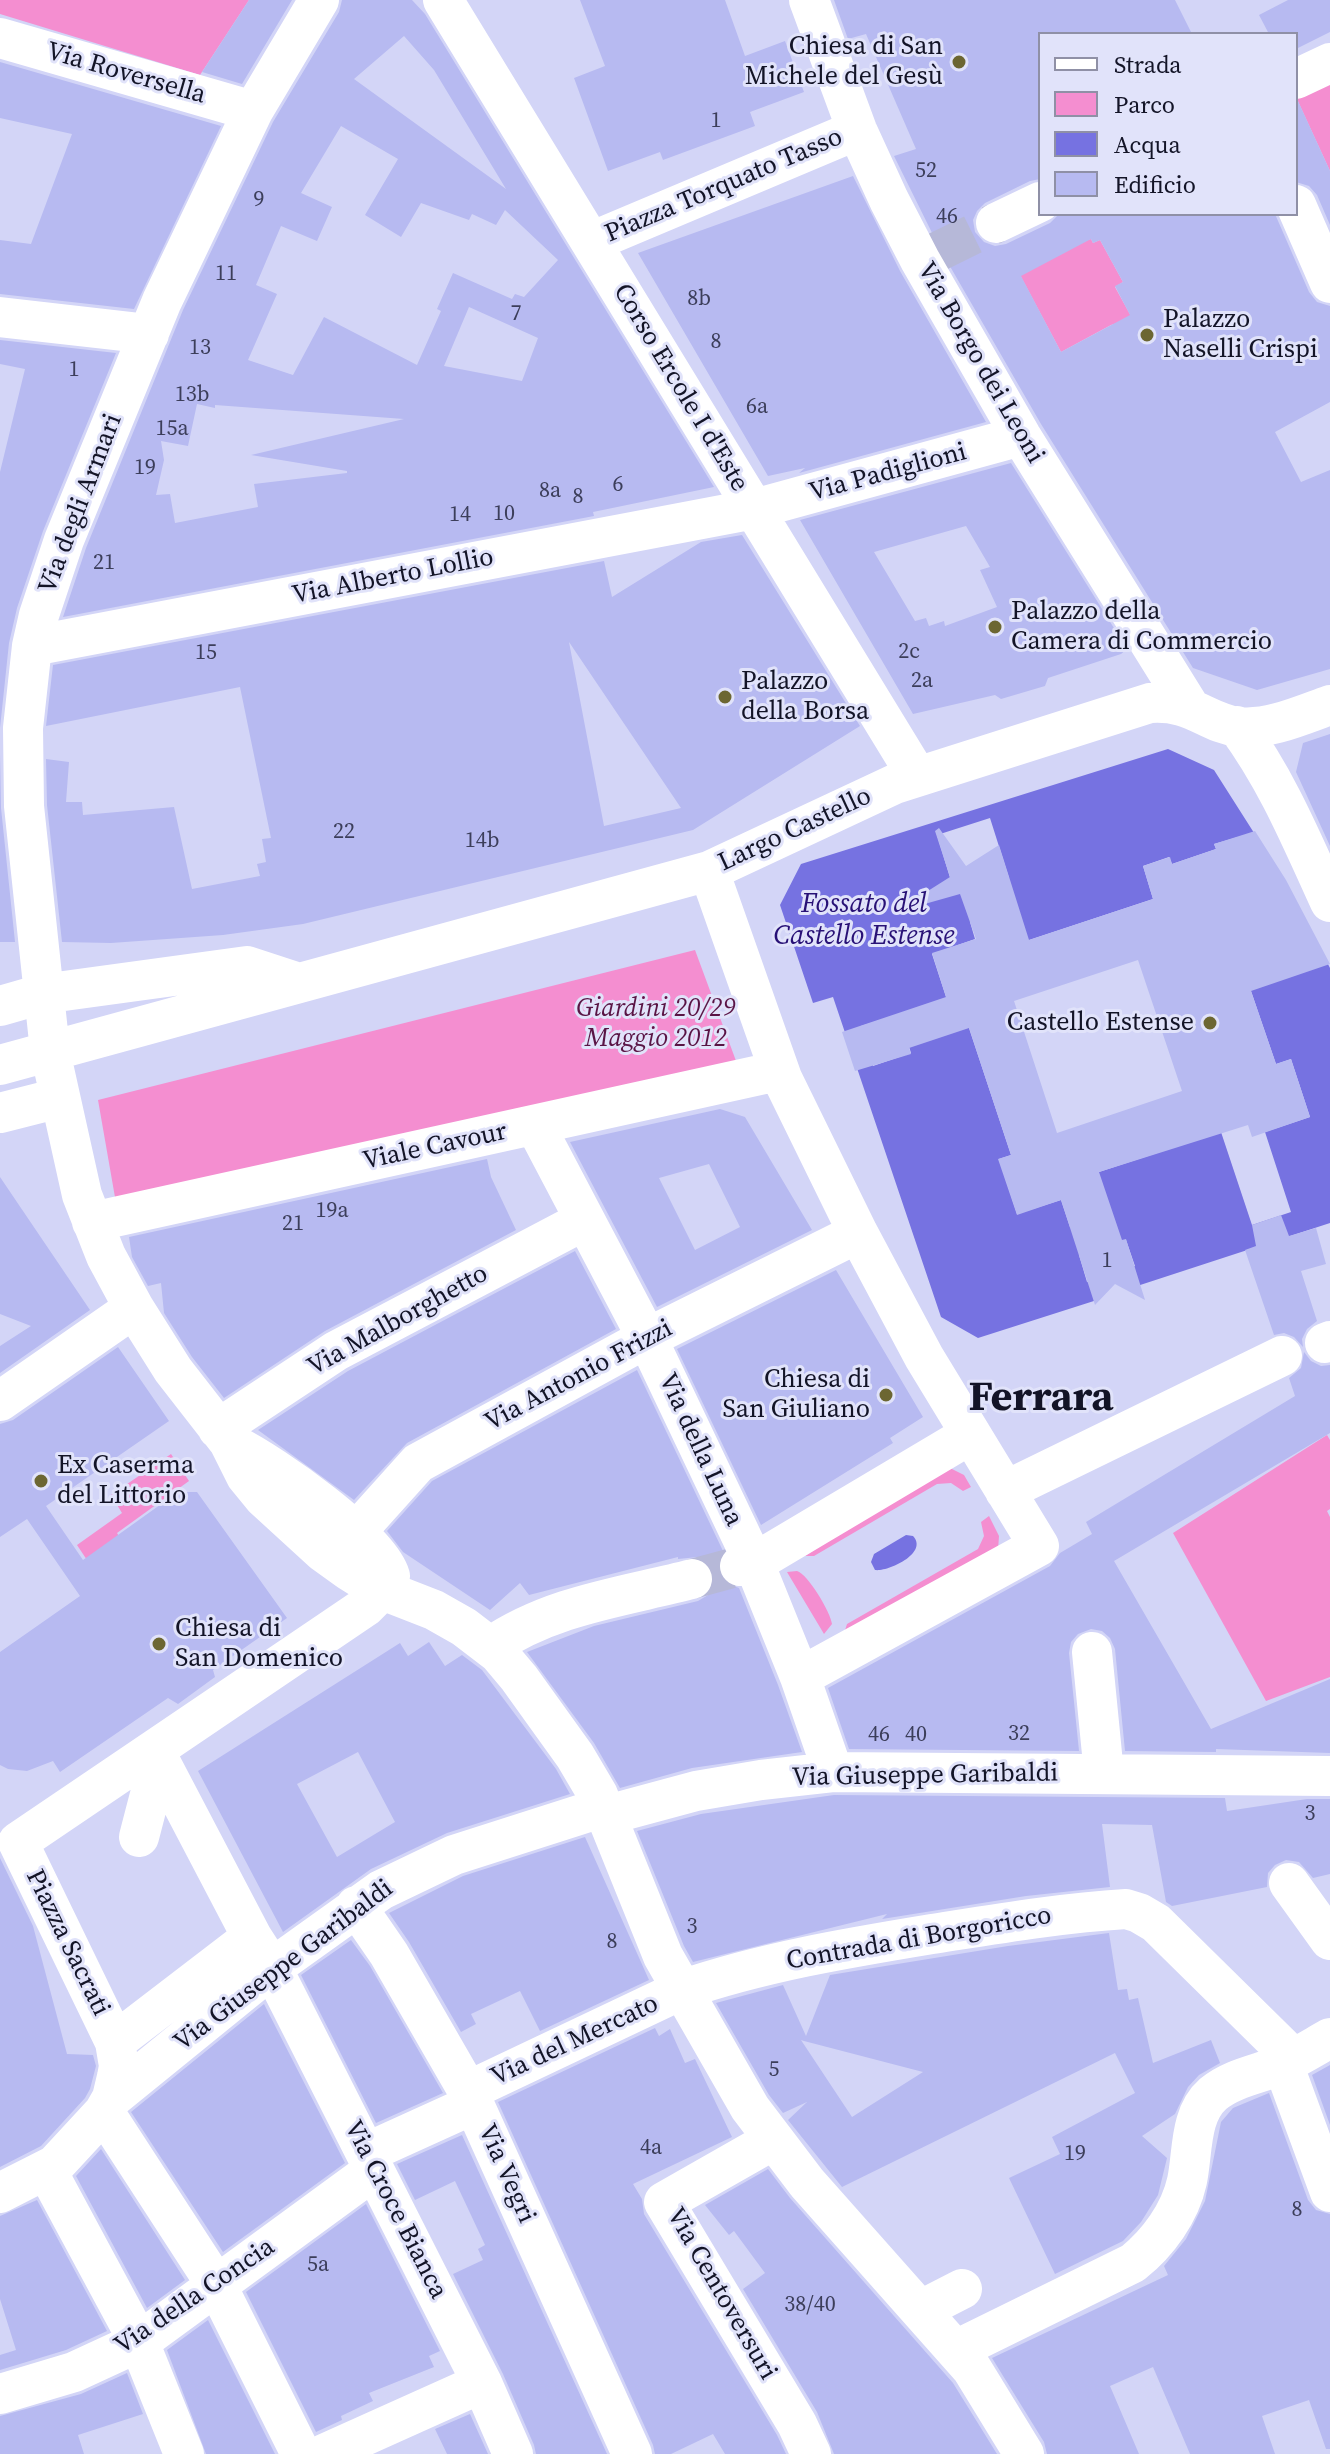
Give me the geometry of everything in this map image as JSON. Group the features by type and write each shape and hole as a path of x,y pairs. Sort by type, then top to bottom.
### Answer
{"street":[{"name":"Via degli Armari","path":"223,1436 173,1370 134,1308 106,1256 73,1163 50,1051 42,994 23,777 23,728 32,646 64,540 187,245 253,111 319,0"},
{"name":"Corso Ercole I d'Este","path":"443,0 917,776"},
{"name":"Via Borgo dei Leoni","path":"809,0 857,130 929,256 1021,436 1189,706"},
{"name":"Via Roversella","path":"0,38 253,111"},
{"path":"1298,78 1330,63"},
{"name":"Piazza Torquato Tasso","path":"591,242 857,130"},
{"path":"996,223 1038,203"},
{"path":"1298,210 1330,283"},
{"path":"0,317 149,334"},
{"name":"Via Padiglioni","path":"754,509 1021,436"},
{"name":"Via Alberto Lollio","path":"32,646 754,509"},
{"name":"Largo Castello","path":"800,1677 1039,1546 917,1345 778,1071 709,871 867,795 917,776 1150,703 1189,706 1237,726"},
{"path":"1237,726 1259,727 1330,705"},
{"path":"1237,726 1267,770 1330,902"},
{"path":"0,1065 709,871"},
{"path":"0,1006 42,994 247,966 299,983"},
{"name":"Viale Cavour","path":"92,1222 778,1071"},
{"path":"0,1113 59,1098"},
{"name":"Via della Luna","path":"535,1125 647,1338 800,1677"},
{"name":"Via Malborghetto","path":"223,1436 336,1351 583,1221"},
{"name":"Via Antonio Frizzi","path":"336,1551 418,1463 647,1338 858,1233"},
{"path":"0,1401 134,1308"},
{"path":"1005,1491 1282,1356"},
{"path":"747,1565 971,1434"},
{"path":"223,1436 258,1457 336,1551 352,1597 344,1622"},
{"path":"336,1551 377,1553 389,1571 382,1590 434,1610 464,1627 490,1647 519,1678 575,1756 605,1811 663,1956 750,2108 848,2230 956,2350 988,2392 1024,2454"},
{"path":"490,1647 522,1627 555,1613 604,1598 692,1579"},
{"name":"Piazza Sacrati","path":"262,1953 115,2042 18,1842 120,1773 157,1755 365,1607 382,1590"},
{"path":"1092,1652 1104,1774"},
{"path":"800,1677 833,1772"},
{"path":"120,1773 128,1829 157,1755"},
{"path":"157,1755 262,1953"},
{"name":"Via Giuseppe Garibaldi","path":"0,2193 47,2171 76,2145 108,2105 262,1953 356,1906 401,1879 454,1855 605,1811 696,1791 833,1772 1330,1776"},
{"path":"1289,1883 1330,1940"},
{"name":"Via Vegri","path":"356,1906 389,1954 471,2097 632,2454"},
{"name":"Contrada di Borgoricco","path":"681,1990 821,1952 1041,1917 1126,1909 1156,1923 1286,2051 1283,2064"},
{"name":"Via Croce Bianca","path":"262,1953 482,2383 513,2454"},
{"name":"Via del Mercato","path":"471,2097 681,1990"},
{"path":"956,2350 1133,2263 1144,2254 1163,2232 1184,2191 1196,2125 1205,2103 1233,2082 1283,2064 1330,2038"},
{"path":"115,2042 119,2066 108,2105 217,2286 301,2454"},
{"path":"1283,2064 1330,2192"},
{"name":"Via della Concia","path":"0,2394 74,2372 139,2342 217,2286 370,2162 471,2097"},
{"name":"Via Centoversuri","path":"773,2140 664,2202 797,2424 811,2454"},
{"path":"47,2171 139,2342 184,2454"},
{"path":"921,2310 962,2289"},
{"path":"324,2454 482,2383"}],"green space":[{"path":"0,0 249,0 200,75 0,14"},
{"path":"1330,78 1330,171 1298,101 1298,96"},
{"path":"1091,239 1093,243 1100,240 1123,282 1115,287 1132,318 1111,325 1061,352 1011,258"},
{"name":"Giardini 20/29 Maggio 2012","path":"695,950 739,1069 116,1203 98,1100"},
{"path":"1327,1435 1330,1440 1330,1509 1327,1511 1330,1517 1330,1677 1266,1701 1173,1533"},
{"path":"171,1454 189,1481 117,1533 125,1546 93,1569 77,1545 122,1513 111,1495"},
{"path":"946,1466 964,1475 971,1487 963,1491 951,1483 937,1484 814,1556 805,1556"},
{"path":"989,1516 999,1536 998,1550 841,1643 847,1624 978,1549 984,1536 981,1522"},
{"path":"797,1571 813,1586 828,1612 832,1624 824,1634 787,1572"}],"water":[{"name":"Fossato del Castello Estense","path":"1168,749 1214,770 1284,880 1330,968 1330,1223 1131,1288 1118,1272 1135,1266 1126,1240 1079,1255 1087,1282 1099,1278 1097,1300 978,1338 941,1317 833,997 813,1003 780,905 801,864","holes":["990,818 1009,878 955,894 937,835","1238,837 1251,991 1276,1064 1291,1059 1310,1117 1265,1132 1291,1212 1252,1225 1221,1132 1099,1172 1070,1227 1061,1200 1017,1214 999,1159 1011,1155 969,1028 946,997 932,954 975,939 970,922 1029,940 1153,899 1143,866 1169,857 1172,864 1216,849 1214,844","899,1014 911,1053 873,1066 861,1026"]},
{"path":"906,1535 913,1536 916,1542 916,1549 911,1555 897,1565 875,1570 871,1562 874,1554"}],"building":[{"path":"249,0 292,0 242,84 202,72"},
{"path":"342,0 412,0 425,14 714,487 593,512 594,516 63,617 86,548 183,310 273,122 339,12","holes":["404,36 434,70 506,189 354,79","341,126 398,159 365,215 401,237 421,203 469,220 472,214 496,225 505,210 558,260 524,297 515,294 512,299 453,273 437,309 441,311 417,365 324,317 293,375 248,360 277,294 256,285 281,226 317,241 332,207 301,193","469,307 538,338 522,381 444,366","197,404 215,408 215,405 404,419 251,455 347,473 254,484 258,507 175,523 170,494 156,495 164,460 161,441 188,446"]},
{"path":"580,0 725,0 745,56 785,41 804,92 750,112 755,126 663,160 660,152 608,171 574,78 605,66"},
{"path":"834,0 1175,0 1191,32 1038,32 1038,179 985,203 973,220 975,232 984,242 995,246 1050,223 1057,216 1276,216 1309,292 1317,302 1330,306 1330,402 1275,432 1301,482 1330,470 1330,669 1257,690 1193,668 1041,424 940,249 894,156 916,149 866,34 848,39","holes":["1091,239 1093,243 1100,240 1123,282 1115,286 1130,315 1061,352 1021,276"]},
{"path":"1288,0 1330,0 1330,32 1298,48 1298,32 1268,32 1259,15"},
{"path":"0,62 221,126 134,309 0,294 0,240 31,244 72,134 0,118"},
{"path":"1298,101 1330,171 1330,225 1317,195 1309,186 1298,183"},
{"path":"853,176 900,271 986,422 799,473 805,468 768,476 638,253"},
{"path":"0,340 116,353 43,531 17,608 9,643 0,728 0,472 25,369 0,364"},
{"path":"1011,463 1127,649 1121,654 1048,678 1045,686 1001,699 995,695 913,714 800,520","holes":["966,526 990,567 980,570 997,607 945,626 944,621 929,626 926,618 915,621 874,552"]},
{"path":"742,535 860,726 693,830 303,924 223,935 111,943 62,942 47,805 46,759 69,762 66,802 82,802 83,815 174,807 192,889 260,876 257,864 266,862 262,839 271,838 240,687 46,726 53,665 604,561 612,597 701,542","holes":["569,642 681,808 604,826"]},
{"path":"1330,734 1330,846 1296,772 1303,743"},
{"path":"0,754 1,808 15,942 0,942"},
{"name":"Castello Estense","path":"939,828 966,866 999,845 1029,940 1153,899 1143,866 1170,857 1172,864 1216,849 1214,844 1255,831 1286,880 1330,964 1251,991 1276,1064 1291,1059 1310,1117 1252,1137 1248,1125 1099,1172 1122,1240 1126,1239 1145,1300 1115,1284 1095,1305 1061,1200 1017,1215 998,1159 1011,1155 969,1028 909,1048 911,1054 855,1071 842,1032 946,997 932,953 976,939 960,894 914,907 912,901 950,877 935,831","holes":["1138,960 1182,1091 1057,1133 1014,1001"]},
{"path":"720,1109 745,1117 812,1230 657,1307 570,1142","holes":["709,1164 740,1227 695,1250 659,1178"]},
{"path":"487,1159 491,1177 516,1230 325,1331 224,1398 192,1357 164,1313 161,1283 148,1286 132,1257 129,1237"},
{"path":"0,1177 90,1310 0,1373 0,1346 31,1326 0,1314"},
{"path":"1281,1215 1289,1236 1316,1228 1326,1264 1301,1271 1317,1321 1307,1329 1302,1339 1303,1347 1294,1337 1284,1333 1274,1335 1245,1250 1256,1246 1252,1225"},
{"path":"575,1251 616,1329 407,1443 354,1500 258,1430 348,1371"},
{"path":"836,1270 923,1417 890,1438 893,1443 761,1525 677,1349"},
{"path":"118,1347 169,1421 46,1506 83,1560 178,1492 197,1492 287,1618 213,1670 215,1677 178,1704 168,1698 60,1772 53,1761 27,1771 8,1769 0,1765 0,1652 80,1596 27,1519 0,1537 0,1424 13,1420"},
{"path":"1304,1352 1311,1361 1321,1366 1330,1365 1330,1433 1114,1561 1211,1729 1330,1679 1330,1753 1216,1749 1216,1752 1125,1751 1115,1649 1102,1631 1091,1629 1078,1634 1071,1642 1069,1653 1079,1751 849,1749 828,1688 1050,1566 1060,1553 1092,1534 1086,1522 1295,1396 1289,1378 1301,1368"},
{"path":"637,1370 723,1551 718,1560 718,1572 724,1582 739,1588 802,1752 692,1768 620,1788 594,1743 527,1652 594,1626 698,1601 708,1595 714,1585 714,1573 709,1564 698,1557 678,1557 529,1595 520,1583 490,1610 403,1552 387,1531 432,1481"},
{"path":"429,1642 445,1666 462,1655 482,1670 556,1769 570,1794 447,1833 371,1869 283,1932 198,1771 400,1643 408,1656","holes":["358,1752 395,1822 337,1857 297,1784"]},
{"path":"834,1795 1225,1798 1227,1811 1307,1799 1330,1799 1330,1874 1313,1878 1299,1862 1286,1860 1268,1873 1267,1887 1172,1906 1166,1902 1152,1825 1102,1824 1110,1887 1026,1896 882,1919 887,1914 693,1962 637,1831 701,1814"},
{"path":"585,1837 649,1980 540,2031 520,1991 471,2014 476,2024 461,2032 389,1913 463,1876"},
{"path":"0,1858 33,1926 67,2054 93,2055 96,2066 85,2098 41,2146 0,2167"},
{"path":"1109,1933 1118,1990 1127,1989 1129,2000 1138,1998 1153,2063 1211,2040 1220,2063 1199,2075 1188,2087 1175,2114 1142,2136 1167,2158 1158,2195 1141,2222 1123,2241 1055,2274 1009,2178 1060,2154 1052,2137 1135,2093 1115,2053 842,2187 788,2120 807,2102 783,2113 769,2095 716,2003 783,1985 806,2036 830,1975","holes":["801,2040 923,2072 852,2117"]},
{"path":"351,1940 370,1966 443,2093 376,2123 301,1975"},
{"path":"264,2004 345,2163 223,2252 131,2112"},
{"path":"655,2028 659,2036 670,2029 685,2063 695,2059 732,2137 633,2184 642,2199 644,2214 786,2454 725,2454 713,2434 671,2454 655,2454 498,2102"},
{"path":"1330,2065 1330,2125 1312,2075"},
{"path":"1269,2093 1308,2200 1316,2210 1330,2214 1330,2449 1326,2449 1309,2400 1262,2416 1275,2454 1190,2454 1153,2367 1110,2386 1139,2454 1047,2454 1044,2442 992,2358 1168,2275 1164,2266 1186,2239 1205,2201 1221,2122 1233,2108"},
{"path":"462,2135 607,2454 536,2454 503,2374 453,2274 483,2260 478,2249 485,2245 455,2181 415,2200 397,2164"},
{"path":"101,2149 185,2280 147,2308 76,2176"},
{"path":"768,2169 953,2383 997,2454 834,2454 817,2412 743,2289 765,2273 734,2231 729,2235 705,2205"},
{"path":"37,2200 107,2331 66,2350 0,2370 0,2355 16,2350 0,2299 0,2216"},
{"path":"366,2204 440,2351 429,2356 434,2367 369,2393 373,2401 316,2432 246,2292"},
{"path":"208,2320 275,2454 206,2454 167,2350"},
{"path":"127,2373 143,2414 78,2435 84,2454 0,2454 0,2416 81,2394"},
{"path":"470,2414 488,2454 447,2454 435,2429"}],"tunnel":[{"path":"937,252 996,223"},
{"path":"692,1579 740,1566"}],"place":[{"name":"Chiesa di San Michele del Gesù","path":"959,62"},
{"name":"Palazzo Naselli Crispi","path":"1147,335"},
{"name":"Palazzo della Camera di Commercio","path":"995,627"},
{"name":"Palazzo della Borsa","path":"725,697"},
{"name":"Castello Estense","path":"1210,1023"},
{"name":"Chiesa di San Giuliano","path":"886,1395"},
{"name":"Ex Caserma del Littorio","path":"41,1481"},
{"name":"Chiesa di San Domenico","path":"159,1644"}],"district":[{"name":"Ferrara","path":"1041,1399"}]}
